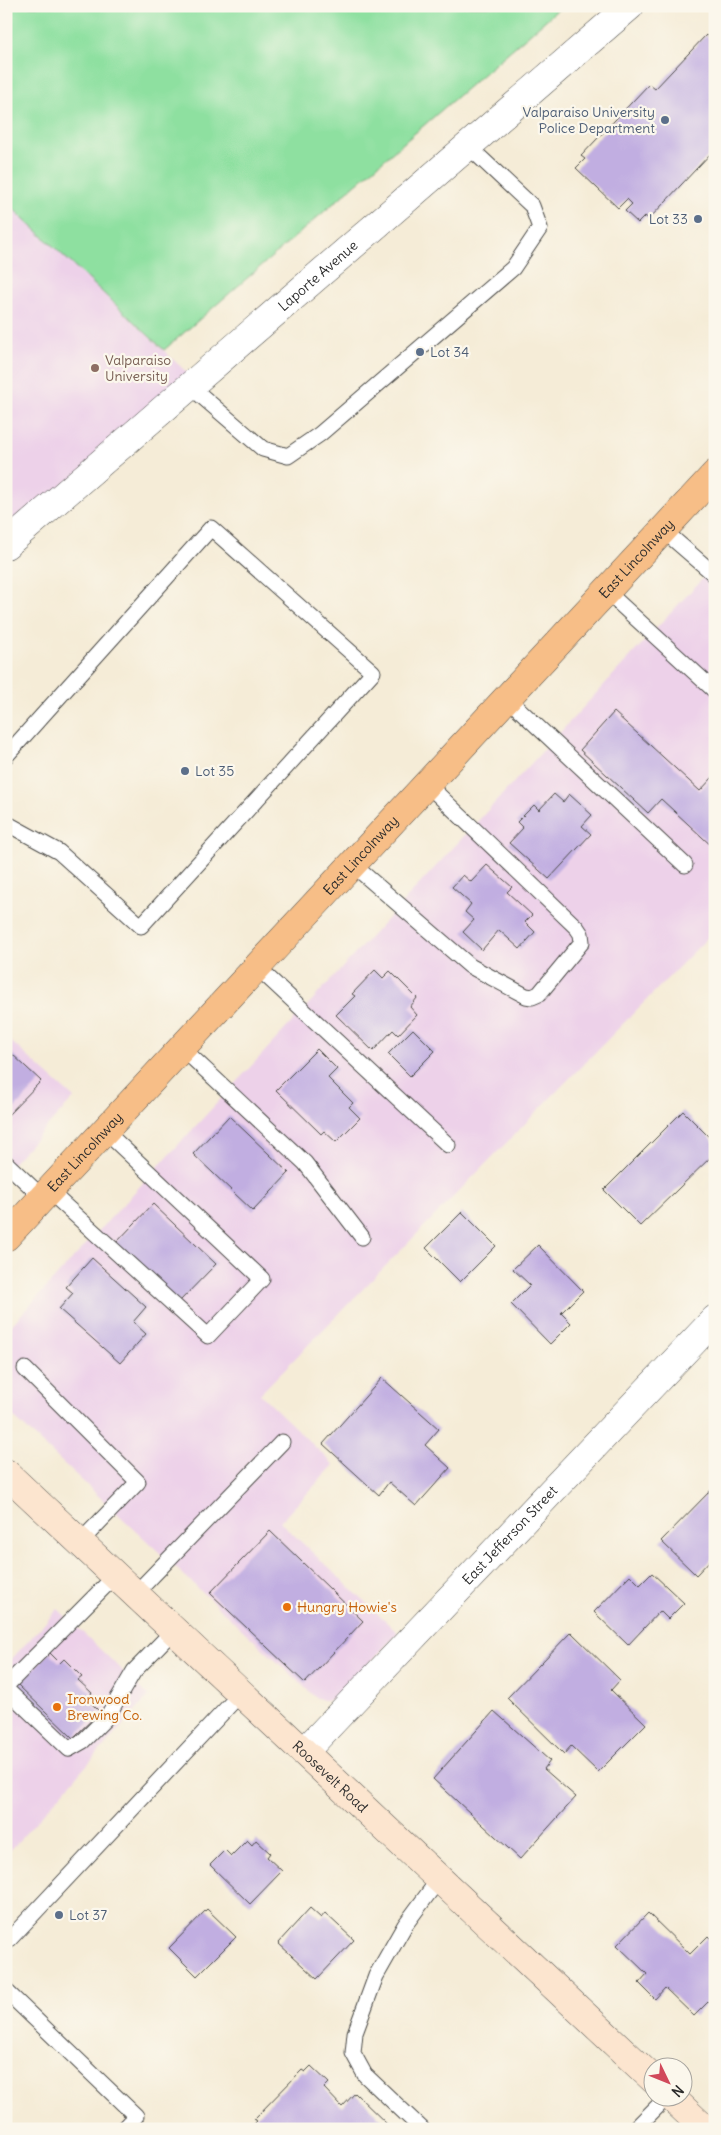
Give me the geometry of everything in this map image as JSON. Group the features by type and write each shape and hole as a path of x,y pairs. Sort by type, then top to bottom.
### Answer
{"main road":[{"name":"East Lincolnway","path":"6,1237 715,474"}],"street":[{"name":"Laporte Avenue","path":"6,545 630,6"},
{"name":"East Jefferson Street","path":"304,1752 715,1318"},
{"name":"Roosevelt Road","path":"6,1473 644,2071"},
{"path":"683,2108 705,2129"}],"lane":[{"path":"190,386 263,449 288,456 320,434 513,268 540,228 532,206 468,146"},
{"path":"6,756 212,528 373,672 141,926 59,852 6,822"},
{"path":"663,530 715,575"},
{"path":"606,591 715,691"},
{"path":"507,698 685,865"},
{"path":"352,864 470,966 526,996 532,997 538,994 582,942 581,934 577,928 427,784"},
{"path":"257,967 448,1145"},
{"path":"182,1048 305,1163 362,1237"},
{"path":"6,1163 46,1194 208,1336 262,1279 105,1131"},
{"path":"25,1370 138,1482 80,1542"},
{"path":"135,1594 282,1442"},
{"path":"116,1575 6,1688 70,1749 83,1741 107,1717 134,1671 174,1630"},
{"path":"6,1943 241,1693"},
{"path":"422,2129 366,2075 353,2053 355,2033 376,1976 406,1925 438,1879"},
{"path":"6,1991 136,2116 124,2129"},
{"path":"635,2129 656,2108"}],"shaded area":[{"name":"Valparaiso University","path":"6,202 196,381 6,545"},
{"path":"715,565 715,930 260,1394 334,1465 280,1522 398,1633 337,1697 326,1701 315,1697 6,1410 6,1331"},
{"path":"6,1037 74,1098 6,1170"},
{"path":"58,1609 149,1696 6,1855 6,1665"}],"green space":[{"path":"6,6 562,6 164,350 6,202"}],"building":[{"name":"Valparaiso University Police Department","path":"706,35 715,43 715,152 713,151 649,219 645,216 638,223 625,211 632,204 627,199 618,208 576,168 585,159 581,156 649,84 655,89"},
{"path":"614,712 700,791 713,777 715,778 715,849 661,799 648,813 580,750"},
{"path":"554,794 563,802 569,794 592,815 582,826 591,834 549,879 509,843 523,828 517,822 534,805 539,810"},
{"path":"487,865 512,887 507,892 532,915 525,922 535,932 520,949 499,930 482,950 463,932 474,920 465,912 471,904 452,887 463,875 471,882"},
{"path":"375,970 383,978 390,971 417,998 410,1007 417,1015 398,1035 393,1030 373,1051 336,1015 355,996 352,994"},
{"path":"413,1029 435,1051 410,1076 388,1054"},
{"path":"317,1049 337,1069 328,1078 353,1103 349,1107 360,1118 336,1142 324,1131 321,1134 276,1090"},
{"path":"11,1053 41,1081 6,1117 6,1058"},
{"path":"683,1111 715,1143 715,1153 640,1226 604,1190"},
{"path":"229,1116 289,1173 253,1211 193,1154"},
{"path":"153,1204 216,1264 177,1304 115,1244"},
{"path":"462,1212 496,1246 460,1282 426,1248"},
{"path":"538,1245 583,1291 561,1313 571,1323 550,1344 511,1304 530,1285 513,1269"},
{"path":"92,1258 146,1307 133,1322 146,1334 120,1363 59,1309 73,1293 66,1287"},
{"path":"382,1378 439,1429 425,1445 450,1468 416,1506 389,1482 379,1495 323,1444"},
{"path":"714,1487 715,1555 696,1575 661,1541"},
{"name":"Hungry Howie's","path":"270,1531 363,1621 305,1683 210,1593"},
{"path":"652,1573 684,1603 668,1619 660,1611 628,1645 594,1612 630,1575 640,1585"},
{"path":"571,1632 620,1680 611,1690 646,1724 598,1772 571,1746 564,1754 507,1698"},
{"path":"50,1653 60,1663 64,1659 82,1677 78,1680 92,1693 87,1699 100,1712 73,1738 18,1685"},
{"path":"494,1711 550,1761 544,1769 576,1797 520,1859 433,1779"},
{"path":"247,1840 252,1845 256,1840 270,1853 267,1857 282,1871 250,1904 210,1865 225,1850 231,1856"},
{"path":"310,1908 321,1918 325,1913 354,1940 317,1979 278,1943"},
{"path":"207,1909 236,1937 197,1976 169,1948"},
{"path":"648,1913 690,1954 708,1936 715,1943 715,1995 694,2016 665,1988 655,1999 639,1983 647,1974 617,1945"},
{"path":"311,2066 329,2083 324,2088 342,2107 355,2093 392,2129 249,2129 257,2121 254,2119 302,2070 305,2072"}],"place":[{"name":"Valparaiso University Police Department","path":"665,120"},
{"name":"Lot 33","path":"698,219"},
{"name":"Lot 34","path":"420,352"},
{"name":"Valparaiso University","path":"95,368"},
{"name":"Lot 35","path":"185,771"},
{"name":"Hungry Howie's","path":"287,1607"},
{"name":"Ironwood Brewing Co.","path":"57,1707"},
{"name":"Lot 37","path":"59,1915"}]}
